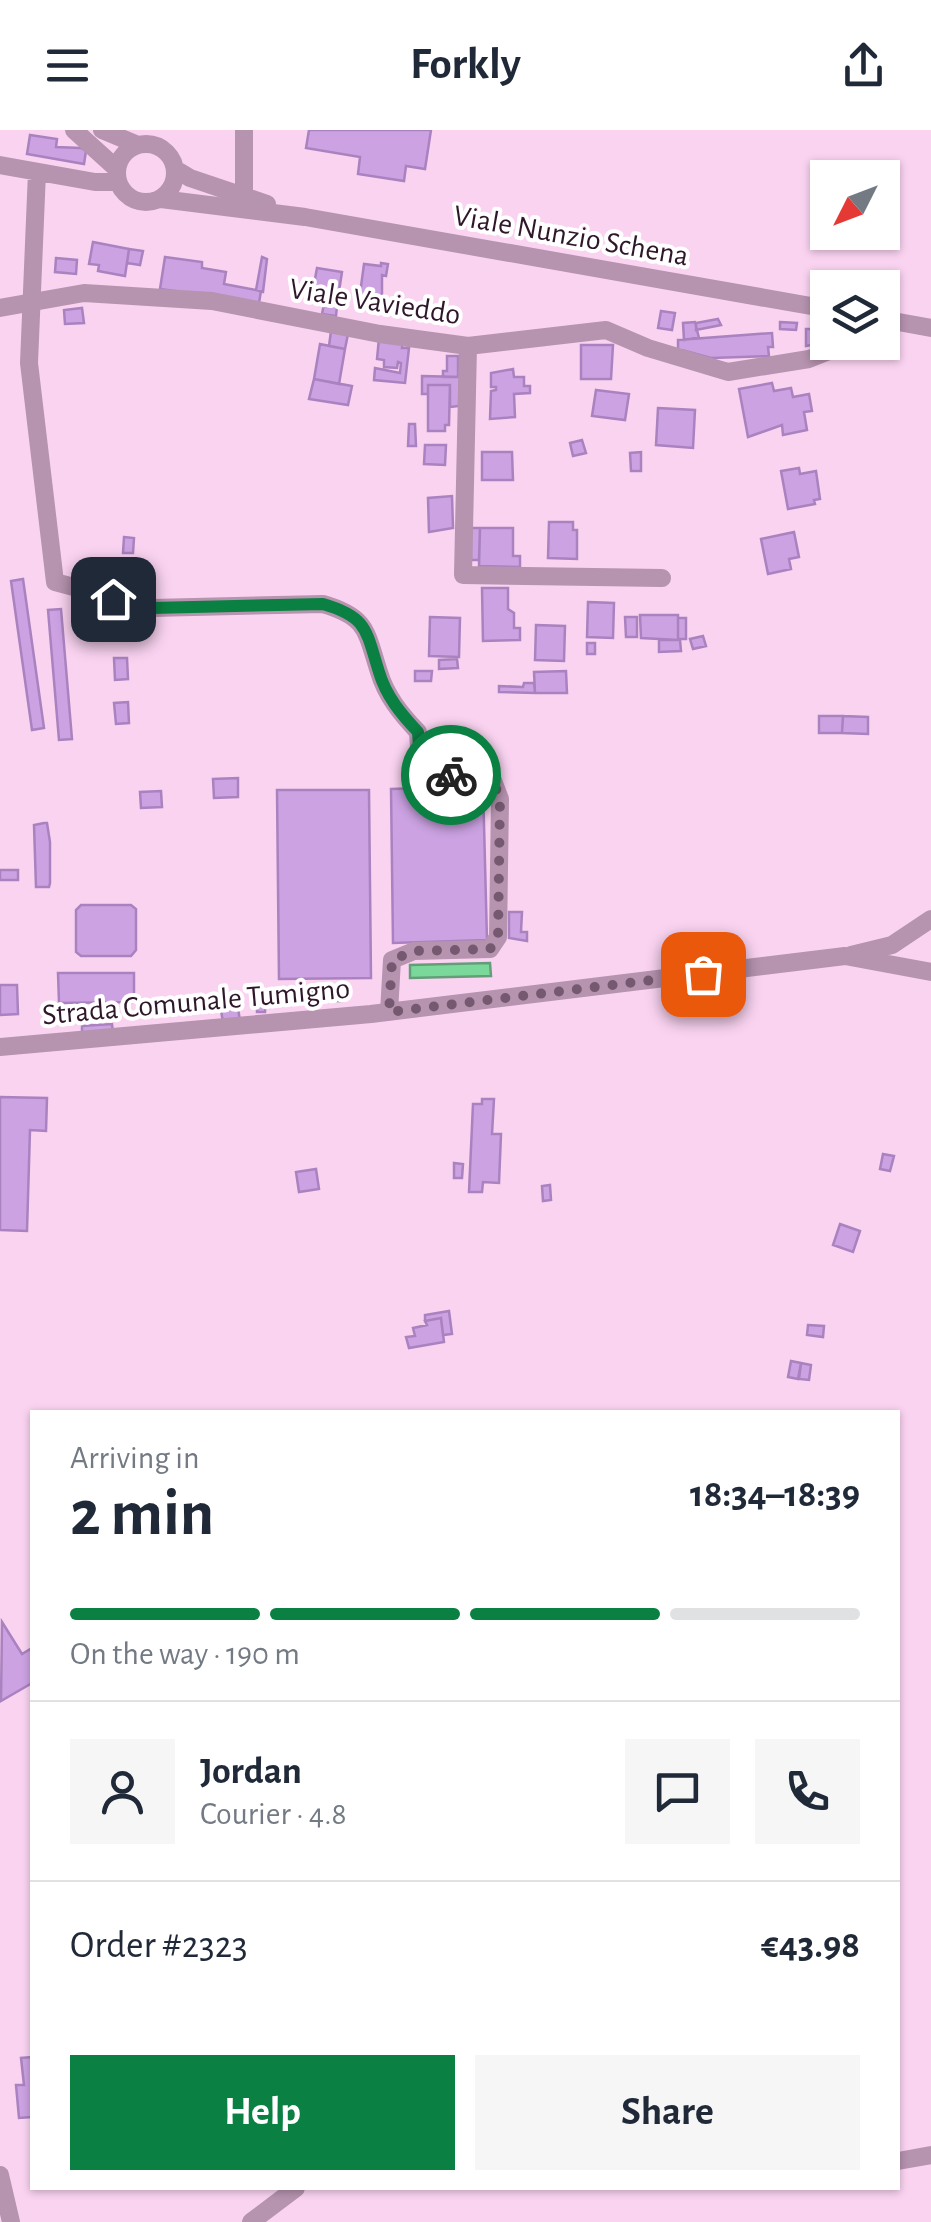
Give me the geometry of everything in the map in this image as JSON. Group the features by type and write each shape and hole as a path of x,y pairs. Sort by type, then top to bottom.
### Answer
{"street":[{"path":"74,130 118,176 125,193 136,200 148,202 170,191 175,169 166,152 158,146 138,145 102,130"},
{"path":"244,130 244,196"},
{"path":"118,176 121,158 138,145"},
{"path":"0,165 95,182 118,176"},
{"name":"Viale Nunzio Schena","path":"175,169 190,178 306,217"},
{"path":"38,172 29,363 55,582 152,608 323,604 348,611 364,626 373,644 379,674 398,711 418,732 421,777 476,773 492,778 500,799 498,938 490,949 414,951 392,960 389,1012"},
{"name":"Viale Nunzio Schena","path":"161,198 306,217 810,306"},
{"name":"Viale Vavieddo","path":"0,308 84,293 212,301 380,334 468,346 606,330 648,348 728,372 810,358"},
{"path":"900,322 931,328"},
{"path":"900,325 905,323"},
{"path":"468,346 463,575 662,578"},
{"path":"845,956 892,945 931,919"},
{"name":"Strada Comunale Tumigno","path":"0,1047 389,1012 845,956 931,972"},
{"path":"900,2161 931,2155"},
{"path":"0,2175 10,2222"},
{"path":"252,2222 293,2190"}],"shaded area":[{"path":"490,963 491,976 410,978 410,965"},
{"path":"286,988 343,988 343,1001 286,1001"}],"building":[{"path":"309,130 431,130 425,169 406,166 404,181 358,174 360,157 306,148"},
{"path":"30,135 57,139 56,147 81,148 86,151 84,164 27,154"},
{"path":"93,242 129,249 125,276 98,271 99,265 89,264"},
{"path":"129,249 143,251 140,265 127,263"},
{"path":"165,257 202,262 202,268 226,272 224,284 261,291 259,303 160,289"},
{"path":"262,257 267,259 263,292 256,290"},
{"path":"56,258 77,260 76,274 55,272"},
{"path":"364,264 388,264 386,276 382,275 382,308 359,301"},
{"path":"317,268 342,272 338,298 312,295"},
{"path":"324,304 337,306 336,316 322,314"},
{"path":"82,308 84,323 65,324 64,310"},
{"path":"661,311 675,313 672,330 658,328"},
{"path":"718,319 721,325 696,330 696,323"},
{"path":"695,322 699,338 684,340 683,323"},
{"path":"780,322 797,323 796,330 780,329"},
{"path":"806,329 810,329 810,345 806,346"},
{"path":"331,331 348,334 345,349 329,346"},
{"path":"772,333 769,356 711,358 678,349 678,340"},
{"path":"379,338 403,340 402,348 409,348 405,383 374,380 375,368 400,373 401,363 397,368 384,367 384,360 377,359"},
{"path":"320,344 345,349 339,384 314,379"},
{"path":"581,345 613,345 611,379 581,379"},
{"path":"447,356 458,356 458,377 443,377"},
{"path":"513,369 514,377 524,377 524,386 530,386 530,393 514,394 515,417 490,419 491,391 496,390 491,387 491,373"},
{"path":"422,376 460,377 459,406 450,407 450,385 428,385 428,394 422,394"},
{"path":"314,379 352,386 348,405 309,399"},
{"path":"772,383 774,391 791,388 793,397 809,394 812,411 804,412 807,430 783,435 782,425 748,437 739,389"},
{"path":"428,385 450,385 449,425 445,425 445,431 428,431"},
{"path":"596,390 629,394 625,420 592,416"},
{"path":"658,408 695,410 693,448 656,445"},
{"path":"409,424 415,424 416,446 408,446"},
{"path":"582,440 586,453 573,456 570,443"},
{"path":"425,445 446,445 445,465 424,464"},
{"path":"482,452 512,452 513,480 482,480"},
{"path":"641,452 641,471 631,471 630,453"},
{"path":"799,468 800,474 816,471 820,499 814,500 815,504 788,509 781,471"},
{"path":"452,496 453,528 429,532 428,498"},
{"path":"549,522 573,522 573,530 577,530 577,559 548,558"},
{"path":"471,528 480,528 479,560 471,560"},
{"path":"480,528 513,528 513,556 520,556 520,567 479,566"},
{"path":"794,532 799,557 789,559 791,569 768,574 761,539"},
{"path":"124,537 134,538 133,553 123,553"},
{"path":"23,579 44,728 32,730 11,581"},
{"path":"482,588 508,588 508,609 514,613 514,628 520,628 520,640 483,641"},
{"path":"588,602 614,603 613,638 587,637"},
{"path":"61,609 72,739 59,740 48,610"},
{"path":"640,615 678,615 678,640 641,638"},
{"path":"430,617 460,618 459,657 429,656"},
{"path":"625,617 637,617 637,637 626,637"},
{"path":"678,618 686,618 686,639 678,639"},
{"path":"536,625 565,626 564,661 535,660"},
{"path":"703,636 706,646 693,649 690,639"},
{"path":"659,640 680,640 681,651 659,652"},
{"path":"587,643 595,643 595,654 587,654"},
{"path":"114,658 127,658 128,679 115,680"},
{"path":"457,659 458,668 439,669 439,660"},
{"path":"415,671 432,671 431,681 415,681"},
{"path":"566,671 567,693 535,693 534,672"},
{"path":"524,683 534,683 535,693 499,692 499,686 523,687"},
{"path":"128,702 129,723 116,724 114,703"},
{"path":"819,716 843,716 842,733 819,733"},
{"path":"843,716 868,717 868,734 842,733"},
{"path":"238,778 238,797 214,798 213,779"},
{"path":"483,786 487,940 393,943 391,789"},
{"path":"277,790 369,790 371,978 279,979"},
{"path":"161,791 162,807 141,808 140,792"},
{"path":"47,823 50,883 49,887 36,887 34,825"},
{"path":"0,870 18,870 18,880 0,880"},
{"path":"81,905 131,905 136,909 136,950 131,956 81,956 76,952 76,910"},
{"path":"509,912 522,912 521,932 527,932 527,941 509,938"},
{"path":"58,973 134,973 134,1002 59,1003"},
{"path":"0,985 17,985 18,1014 0,1015"},
{"path":"257,993 266,993 265,1012 257,1012"},
{"path":"238,1008 240,1021 223,1023 221,1010"},
{"path":"112,1024 113,1033 82,1035 82,1026"},
{"path":"0,1097 47,1098 46,1131 30,1130 27,1231 0,1230"},
{"path":"482,1099 494,1099 492,1134 501,1134 499,1183 483,1182 482,1192 469,1192 473,1104 482,1104"},
{"path":"883,1154 894,1156 890,1171 880,1169"},
{"path":"454,1163 463,1164 462,1178 454,1178"},
{"path":"316,1169 319,1189 299,1192 296,1172"},
{"path":"550,1185 551,1200 543,1201 542,1186"},
{"path":"840,1224 860,1231 853,1252 833,1245"},
{"path":"449,1311 452,1334 443,1335 441,1318 425,1321 425,1315"},
{"path":"441,1318 444,1342 409,1348 406,1337 415,1336 413,1328"},
{"path":"808,1325 824,1326 823,1337 807,1335"},
{"path":"791,1361 801,1363 798,1379 788,1377"},
{"path":"801,1363 811,1365 809,1380 799,1379"},
{"path":"2,1622 22,1654 30,1649 30,1684 1,1701"},
{"path":"30,2057 30,2117 19,2118 16,2085 24,2085 21,2058"}],"way so far":[{"path":"451,775 476,773 492,778 500,799 498,938 490,949 414,951 392,960 389,1012 703,974"}],"route":[{"path":"113,599 152,608 323,604 348,611 364,626 373,644 379,674 398,711 418,732 421,777 451,775"}]}
